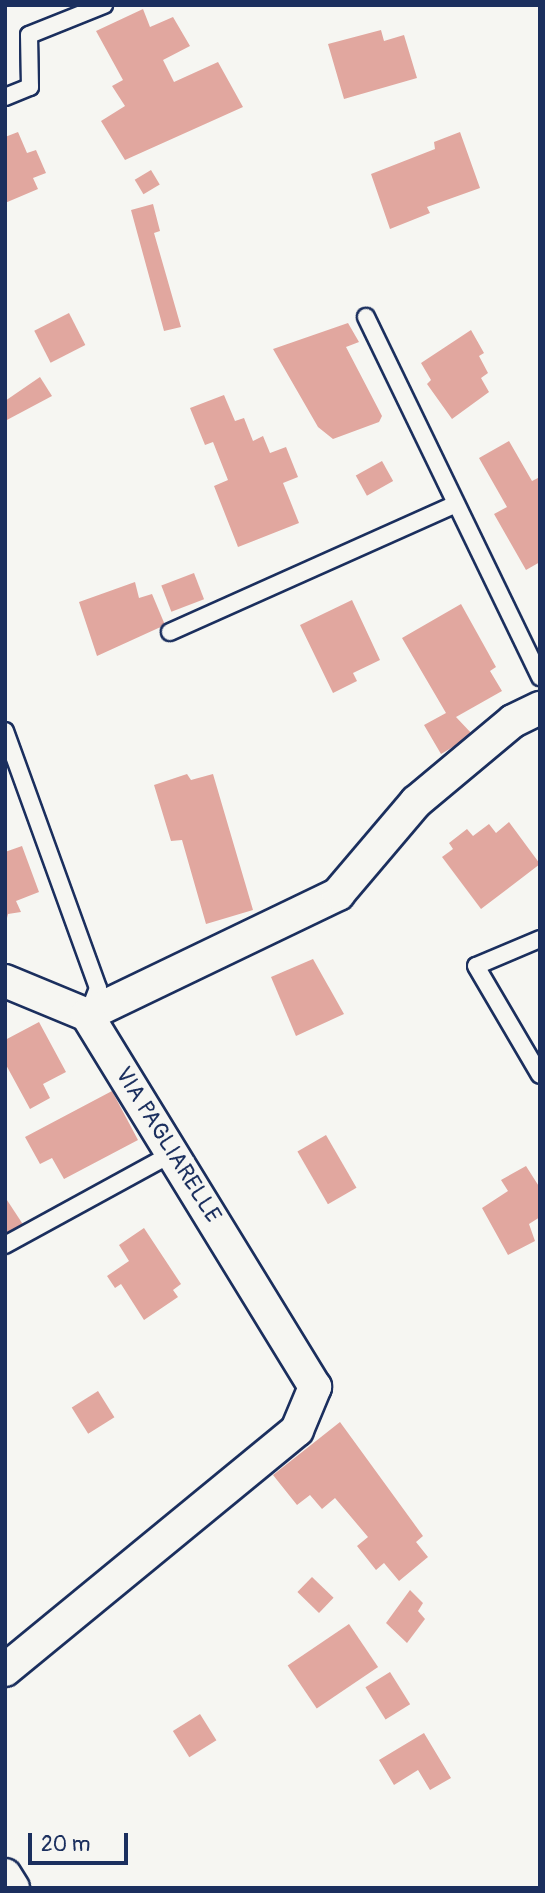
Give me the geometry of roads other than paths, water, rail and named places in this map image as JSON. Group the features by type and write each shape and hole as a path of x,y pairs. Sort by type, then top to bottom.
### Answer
{"street":[{"path":"5,981 87,1015 338,894 416,802 513,721 540,708"},
{"name":"VIA PAGLIARELLE","path":"5,1670 298,1430 315,1387 87,1015"},
{"path":"5,1875 13,1888"}],"lane":[{"path":"5,97 30,87 29,35 104,5"},
{"path":"366,317 540,677"},
{"path":"170,632 456,504"},
{"path":"5,730 98,988 87,1015"},
{"path":"540,939 476,966 540,1075"},
{"path":"5,1245 173,1153"}]}
